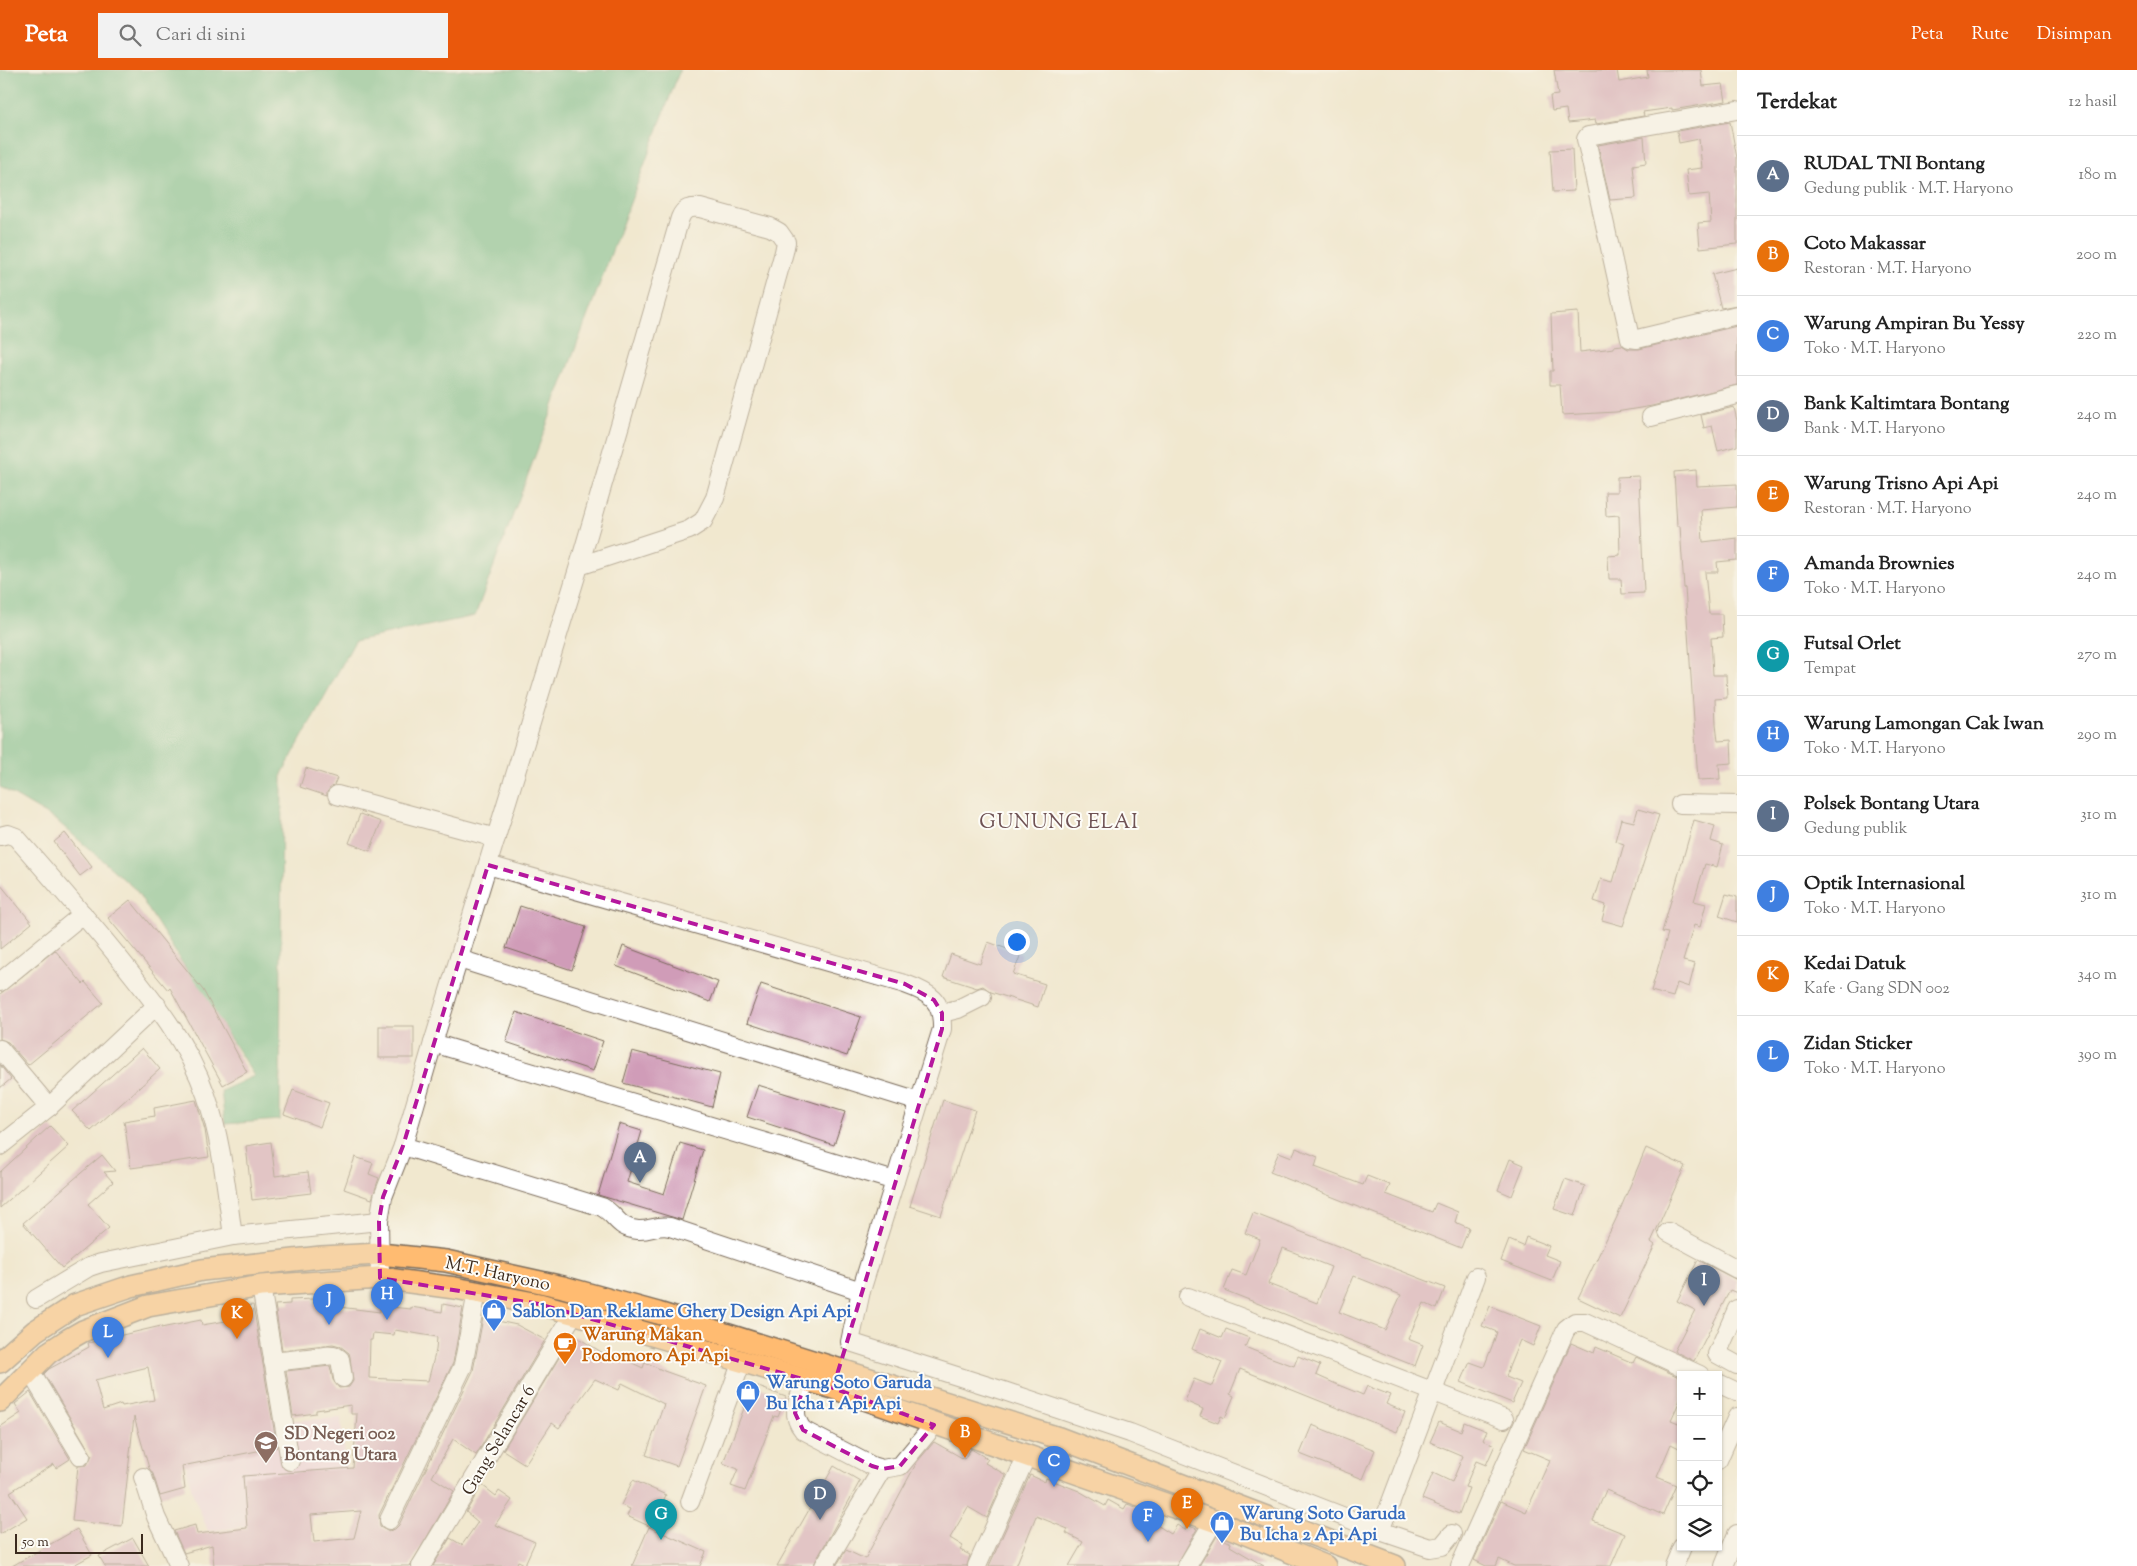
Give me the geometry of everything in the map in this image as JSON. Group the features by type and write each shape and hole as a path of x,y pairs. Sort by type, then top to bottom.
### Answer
{"main road":[{"name":"M.T. Haryono","path":"0,1362 35,1331 75,1305 131,1286 202,1270 321,1257 380,1254 446,1261 563,1287 658,1313 836,1379 934,1425 1214,1521 1325,1566"},
{"name":"M.T. Haryono","path":"0,1400 48,1353 83,1331 148,1306 261,1286 380,1278 478,1292 574,1313 806,1380 836,1379 1059,1438 1395,1566"}],"street":[{"path":"1737,110 1588,136 1586,141 1630,338 1637,339 1737,315"},
{"path":"380,1278 379,1220 383,1197 403,1146 458,959 579,566 683,211 690,207 700,208 770,227 779,232 786,242 784,252 714,498 703,521 689,530 579,566"},
{"path":"1651,417 1737,395"},
{"path":"337,795 496,838"},
{"path":"1680,804 1737,805"},
{"path":"0,836 8,834 16,837 84,914 157,1005 183,1048 206,1094 220,1144 233,1236"},
{"path":"488,865 905,984 923,991 934,1000 942,1013 942,1028 861,1291 850,1342 836,1379"},
{"path":"0,982 84,914"},
{"path":"458,959 919,1102"},
{"path":"942,1013 958,1009 982,997"},
{"path":"0,1146 49,1107 157,1005"},
{"path":"433,1043 895,1182"},
{"path":"0,1049 49,1107"},
{"path":"403,1146 602,1207 609,1211 618,1223 638,1230 662,1225 670,1227 861,1291"},
{"path":"36,1299 89,1266 233,1236 379,1220"},
{"path":"1668,1232 1737,1269"},
{"path":"1380,1531 1476,1277"},
{"path":"261,1286 272,1362 290,1460"},
{"path":"389,1520 463,1366 478,1292"},
{"path":"1188,1297 1432,1393 1504,1419"},
{"path":"1737,1310 1717,1354 1737,1365"},
{"name":"Gang Selancar 6","path":"421,1566 574,1313"},
{"path":"1460,1566 1566,1329 1575,1322 1585,1322 1691,1371"},
{"path":"850,1342 1130,1433 1380,1531 1430,1548 1437,1549 1442,1546 1452,1534"},
{"path":"272,1362 334,1355 340,1359 343,1378"},
{"path":"690,1502 742,1361"},
{"path":"30,1371 81,1456"},
{"path":"806,1380 794,1413 796,1422 803,1430 882,1469 900,1466 934,1425"},
{"path":"1722,1385 1737,1392"},
{"path":"1722,1452 1736,1424"},
{"path":"977,1566 1027,1456"},
{"path":"824,1566 882,1469"},
{"path":"143,1477 156,1517 179,1566"},
{"path":"1187,1566 1214,1521"},
{"path":"1724,1566 1737,1534"},
{"path":"1674,1566 1680,1551"}],"highlighted area":[{"path":"488,865 905,984 934,1000 942,1013 942,1029 833,1388 934,1425 900,1466 882,1469 872,1466 803,1430 795,1413 806,1380 539,1304 380,1278 379,1221 383,1197 403,1146"}],"shaded area":[{"name":"SD Negeri 002 Bontang Utara","path":"275,1417 276,1421 341,1418 351,1513 208,1531 192,1492 180,1437"}],"green space":[{"path":"0,70 680,70 475,616 355,641 282,774 280,1120 225,1124 221,1091 254,1076 136,890 56,820 0,787"}],"building":[{"path":"1554,70 1617,70 1619,82 1648,77 1647,70 1701,70 1703,86 1723,84 1726,101 1672,110 1672,108 1643,112 1644,116 1596,124 1595,120 1568,123 1566,109 1552,111 1550,96 1558,95"},
{"path":"1730,122 1737,158 1737,244 1700,248 1698,223 1711,222 1709,194 1689,196 1686,170 1702,168 1699,139 1679,143 1677,131"},
{"path":"1644,137 1646,163 1633,165 1636,198 1610,200 1598,145"},
{"path":"1572,149 1574,191 1553,192 1550,150"},
{"path":"1737,268 1737,305 1721,308 1712,274"},
{"path":"1578,312 1580,352 1614,348 1614,346 1622,345 1628,349 1639,349 1737,326 1737,385 1652,406 1616,412 1562,415 1560,385 1550,385 1550,371 1553,371 1551,314"},
{"path":"1734,407 1737,421 1737,446 1718,451 1712,426 1704,428 1701,415"},
{"path":"1696,470 1697,486 1737,484 1737,507 1701,510 1703,542 1737,538 1737,560 1717,562 1718,572 1705,572 1709,614 1722,614 1723,637 1711,638 1713,675 1726,675 1727,698 1715,699 1716,725 1718,741 1731,740 1732,763 1719,764 1720,779 1698,780 1685,588 1680,526 1677,526 1674,472"},
{"path":"1639,476 1644,593 1622,594 1621,579 1609,579 1608,556 1620,555 1619,515 1606,516 1605,492 1617,492 1617,477"},
{"path":"306,768 337,778 334,785 327,792 327,796 300,787"},
{"path":"1638,809 1659,815 1623,926 1602,920 1606,905 1594,901 1601,879 1613,882 1624,844 1615,841 1621,819 1634,822"},
{"path":"360,814 381,822 370,851 349,843"},
{"path":"1694,820 1715,826 1711,841 1723,845 1717,867 1705,864 1694,901 1706,904 1700,927 1694,925 1683,961 1695,964 1689,987 1677,983 1673,997 1651,991 1668,933 1662,932"},
{"path":"65,833 92,867 80,876 54,842"},
{"path":"0,884 32,923 0,949"},
{"path":"1726,894 1737,897 1737,922 1719,916"},
{"path":"130,900 203,990 247,1072 223,1085 170,988 168,990 108,918"},
{"path":"520,906 586,927 572,970 506,948"},
{"path":"988,942 1021,954 1013,974 1045,984 1038,1007 991,992 983,986 977,988 943,977 951,954 980,964"},
{"path":"623,946 718,982 710,1002 616,966"},
{"path":"55,950 83,984 85,982 103,1003 28,1065 8,1042 0,1039 0,994"},
{"path":"761,984 861,1017 847,1056 747,1023"},
{"path":"516,1012 603,1041 593,1071 506,1042"},
{"path":"379,1026 414,1026 414,1058 379,1058"},
{"path":"142,1048 160,1069 91,1131 72,1111"},
{"path":"632,1051 720,1074 712,1107 623,1083"},
{"path":"0,1065 11,1079 0,1088"},
{"path":"758,1085 845,1112 834,1145 747,1117"},
{"path":"293,1090 329,1103 320,1127 284,1114"},
{"path":"196,1100 205,1130 209,1157 131,1168 124,1121 155,1116 154,1108"},
{"path":"943,1100 975,1110 941,1216 910,1206"},
{"path":"619,1124 642,1131 627,1182 664,1194 680,1143 703,1150 682,1220 598,1195"},
{"path":"50,1126 69,1146 0,1208 0,1172"},
{"path":"271,1142 275,1176 308,1172 311,1193 252,1200 246,1146"},
{"path":"1296,1148 1318,1157 1315,1167 1363,1185 1367,1176 1390,1185 1386,1194 1432,1212 1436,1203 1458,1212 1455,1222 1469,1228 1461,1248 1270,1172 1279,1152 1292,1157"},
{"path":"1646,1148 1685,1166 1651,1242 1655,1245 1620,1318 1578,1298 1617,1217"},
{"path":"102,1155 115,1171 104,1172 113,1182 88,1204 109,1228 62,1268 23,1223"},
{"path":"355,1157 373,1163 369,1174 379,1178 372,1199 344,1189"},
{"path":"1510,1159 1524,1165 1512,1196 1498,1190"},
{"path":"1565,1179 1585,1186 1575,1216 1554,1209"},
{"path":"1253,1213 1445,1288 1437,1309 1424,1303 1408,1339 1423,1345 1415,1366 1224,1290 1232,1270 1246,1275 1260,1239 1245,1233","holes":["1283,1248 1331,1267 1317,1303 1268,1284","1354,1276 1401,1295 1385,1330 1339,1312"]},
{"path":"1526,1237 1549,1246 1545,1255 1560,1261 1552,1281 1501,1261 1509,1240 1523,1246"},
{"path":"1698,1260 1737,1280 1737,1293 1730,1290 1694,1361 1674,1351 1695,1310 1677,1301"},
{"path":"313,1299 313,1303 339,1303 339,1307 380,1312 380,1306 411,1309 411,1307 442,1312 443,1304 463,1308 453,1363 379,1515 380,1526 389,1531 399,1525 473,1371 483,1318 517,1325 545,1340 476,1455 453,1439 432,1477 454,1491 410,1566 214,1566 212,1545 184,1553 174,1531 195,1525 197,1534 247,1528 243,1476 353,1468 357,1414 351,1414 351,1405 316,1410 316,1413 293,1416 286,1371 330,1366 333,1380 339,1388 349,1387 353,1381 349,1353 340,1346 333,1344 282,1350 275,1305 290,1304 290,1300","holes":["395,1330 437,1337 436,1350 428,1381 369,1378 370,1340 372,1340 373,1333 394,1335","361,1511 354,1538 314,1542 311,1515"]},
{"path":"253,1305 277,1447 182,1466 185,1489 160,1496 153,1474 149,1468 134,1417 122,1526 72,1521 78,1466 87,1465 92,1455 44,1374 49,1369 89,1347 88,1343 161,1326 161,1328 201,1320 202,1325 244,1318 243,1306","holes":["148,1367 154,1400 122,1406 121,1404 103,1410 95,1380"]},
{"path":"1490,1306 1541,1326 1533,1346 1520,1340 1509,1367 1506,1377 1521,1383 1512,1403 1461,1382 1470,1362 1484,1367 1494,1341 1497,1332 1482,1326"},
{"path":"1200,1329 1222,1338 1226,1329 1249,1338 1245,1347 1294,1366 1298,1356 1320,1365 1316,1375 1363,1395 1367,1386 1390,1395 1386,1404 1405,1412 1397,1432 1240,1369 1230,1394 1234,1396 1225,1418 1221,1416 1218,1423 1200,1416 1203,1409 1185,1401 1194,1379 1212,1386 1222,1362 1192,1349"},
{"path":"575,1336 613,1359 615,1355 643,1368 645,1362 706,1386 677,1466 646,1455 664,1404 622,1383 619,1390 595,1379 559,1428 552,1423 525,1464 503,1450 563,1351"},
{"path":"1571,1343 1594,1353 1596,1347 1633,1363 1636,1357 1677,1376 1677,1407 1671,1420 1677,1422 1677,1447 1671,1444 1657,1477 1676,1485 1663,1515 1606,1490 1593,1521 1625,1534 1611,1566 1514,1566 1499,1559 1496,1566 1486,1566 1474,1560 1501,1501 1526,1512 1550,1460 1524,1449"},
{"path":"753,1385 786,1397 778,1417 774,1416 745,1491 731,1486 738,1469 723,1463"},
{"path":"30,1392 70,1459 56,1468 54,1464 10,1492 27,1518 0,1534 0,1427 21,1413 15,1404"},
{"path":"1439,1422 1461,1431 1464,1422 1487,1431 1483,1440 1495,1445 1486,1465 1476,1461 1465,1487 1469,1488 1459,1514 1422,1499 1433,1473 1452,1482 1463,1456 1430,1442"},
{"path":"1312,1425 1375,1450 1363,1479 1300,1454"},
{"path":"934,1442 964,1459 971,1449 988,1459 985,1463 1006,1475 987,1518 968,1507 950,1538 963,1546 960,1550 970,1555 967,1566 836,1566 846,1550 865,1559 917,1462"},
{"path":"834,1466 860,1481 813,1566 777,1566"},
{"path":"1030,1475 1045,1482 1046,1478 1079,1491 1105,1506 1108,1500 1124,1509 1127,1504 1142,1509 1144,1510 1141,1515 1171,1534 1177,1525 1185,1530 1187,1525 1197,1529 1176,1566 1069,1566 1083,1542 1066,1533 1068,1529 1036,1516 1016,1566 989,1566"},
{"path":"633,1480 666,1495 651,1527 627,1516 630,1509 621,1505"},
{"path":"482,1485 496,1496 499,1491 512,1500 495,1525 535,1542 525,1564 518,1561 516,1566 433,1566 450,1538 462,1545 478,1522 466,1512"},
{"path":"649,1527 706,1552 700,1566 632,1566"},
{"path":"77,1529 92,1555 72,1566 12,1566"},
{"path":"1217,1536 1231,1543 1230,1546 1264,1566 1199,1566"},
{"path":"133,1538 149,1566 105,1566 99,1556"}],"place":[{"name":"RUDAL TNI Bontang","path":"640,1183"},
{"name":"Polsek Bontang Utara","path":"1704,1306"},
{"name":"Warung Lamongan Cak Iwan","path":"387,1320"},
{"name":"Optik Internasional","path":"329,1325"},
{"name":"Sablon Dan Reklame Ghery Design Api Api","path":"494,1332"},
{"name":"Kedai Datuk","path":"237,1339"},
{"name":"Zidan Sticker","path":"108,1358"},
{"name":"Warung Makan Podomoro Api Api","path":"565,1365"},
{"name":"Warung Soto Garuda Bu Icha 1 Api Api","path":"748,1413"},
{"name":"Coto Makassar","path":"965,1458"},
{"name":"SD Negeri 002 Bontang Utara","path":"266,1464"},
{"name":"Warung Ampiran Bu Yessy","path":"1054,1487"},
{"name":"Bank Kaltimtara Bontang","path":"820,1520"},
{"name":"Warung Trisno Api Api","path":"1187,1529"},
{"name":"Futsal Orlet","path":"661,1540"},
{"name":"Amanda Brownies","path":"1148,1542"},
{"name":"Warung Soto Garuda Bu Icha 2 Api Api","path":"1222,1544"}],"district":[{"name":"GUNUNG ELAI","path":"1059,821"}]}
